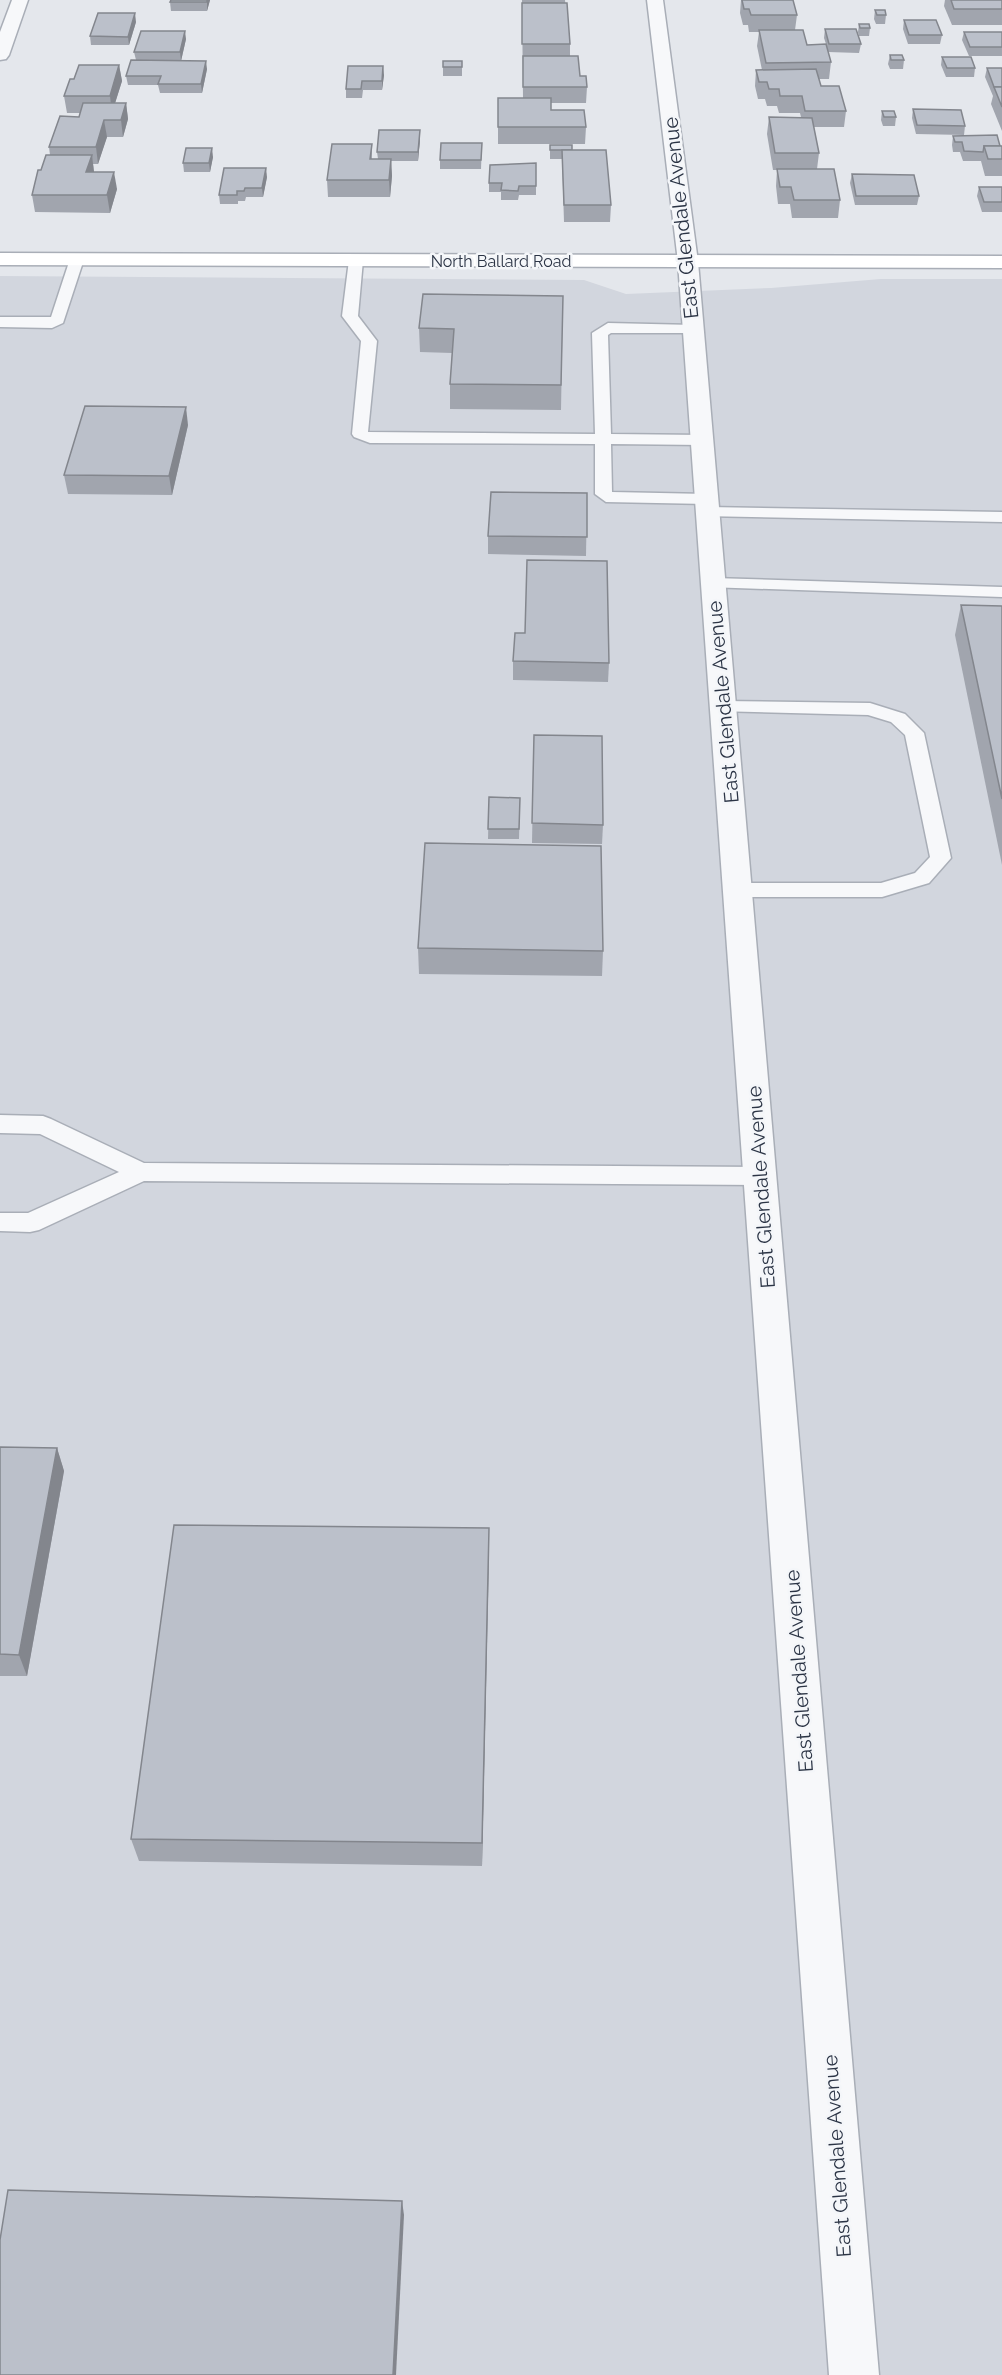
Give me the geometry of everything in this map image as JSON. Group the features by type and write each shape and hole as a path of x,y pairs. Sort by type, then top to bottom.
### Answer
{"main road":[{"name":"North Ballard Road","path":"0,259 1002,262"}],"street":[{"path":"0,55 20,0"},
{"name":"East Glendale Avenue","path":"655,0 688,262 694,330 854,2375"}],"lane":[{"path":"0,322 52,323 58,320 77,259"},
{"path":"356,260 350,316 369,341 360,434 370,438 703,440"},
{"path":"694,330 608,328 600,333 603,494 612,498 707,506 1002,517"},
{"path":"713,583 1002,592"},
{"path":"723,706 870,709 898,718 914,733 941,858 922,878 882,890 738,890"},
{"path":"0,1125 44,1125 141,1172"},
{"path":"0,1222 30,1223 141,1172 760,1176"}],"shaded area":[{"path":"0,276 584,280 626,294 771,288 881,279 1002,279 1002,2375 0,2375"}],"building":[{"path":"171,0 207,0 207,2 170,2"},
{"path":"742,0 793,0 797,15 751,15 749,9 744,9"},
{"path":"951,0 1002,0 1002,9 954,9"},
{"path":"522,3 567,3 570,44 522,44"},
{"path":"875,10 885,10 886,15 877,15"},
{"path":"98,13 135,13 128,37 90,36"},
{"path":"904,20 936,20 942,35 909,35"},
{"path":"859,24 869,24 870,28 860,28"},
{"path":"825,29 856,29 861,44 829,44"},
{"path":"759,30 803,30 807,45 826,44 831,62 766,63"},
{"path":"141,31 185,31 180,52 134,52"},
{"path":"964,32 1002,32 1002,47 970,47"},
{"path":"890,55 902,55 904,60 891,60"},
{"path":"523,56 578,56 580,76 586,76 587,87 523,87"},
{"path":"942,57 971,57 975,68 947,68"},
{"path":"131,60 206,61 201,84 158,84 161,76 126,76"},
{"path":"443,61 462,61 462,67 443,67"},
{"path":"79,65 119,65 110,96 64,96 70,79 74,79"},
{"path":"348,66 383,66 382,81 362,81 361,89 346,89"},
{"path":"987,68 1002,68 1002,87 994,87"},
{"path":"816,69 821,86 839,86 846,111 805,111 802,96 780,96 779,89 769,89 767,82 759,82 756,70"},
{"path":"994,87 1002,87 1002,107"},
{"path":"498,98 551,98 551,110 584,110 586,127 498,127"},
{"path":"83,103 126,103 121,120 104,120 96,147 49,147 60,116 79,117"},
{"path":"913,109 961,110 965,126 917,125"},
{"path":"882,111 894,111 896,117 884,117"},
{"path":"769,117 812,118 819,153 775,153"},
{"path":"379,130 420,130 418,152 377,152"},
{"path":"997,135 1000,146 984,146 983,152 964,151 962,142 955,142 953,136"},
{"path":"441,143 482,143 481,160 440,160"},
{"path":"332,144 372,144 370,159 391,159 389,180 327,180"},
{"path":"550,145 572,145 572,150 550,150"},
{"path":"984,146 1002,146 1002,159 988,159"},
{"path":"186,148 212,148 209,163 183,163"},
{"path":"562,150 606,150 611,205 564,205"},
{"path":"46,155 92,155 86,172 114,172 107,195 32,195 38,170 41,170"},
{"path":"536,163 536,186 519,186 518,191 501,190 502,183 489,183 490,165"},
{"path":"224,168 266,168 262,188 245,188 244,191 237,191 237,195 219,195"},
{"path":"777,169 834,169 840,200 794,200 791,187 780,187"},
{"path":"852,174 914,175 919,196 856,196"},
{"path":"979,187 1002,187 1002,202 984,202"},
{"path":"423,294 563,296 561,385 450,384 454,329 419,328"},
{"path":"85,406 186,407 169,476 64,475"},
{"path":"491,492 587,493 587,537 488,536"},
{"path":"527,560 607,561 609,663 513,661 515,633 525,633"},
{"path":"961,605 1002,606 1002,799"},
{"path":"534,735 602,736 603,825 532,823"},
{"path":"489,797 520,798 519,829 488,829"},
{"path":"425,843 601,846 603,951 418,948"},
{"path":"0,1447 57,1448 19,1655 0,1654"},
{"path":"174,1525 489,1528 482,1843 131,1839"},
{"path":"8,2190 402,2201 393,2375 0,2375 0,2240"}]}
